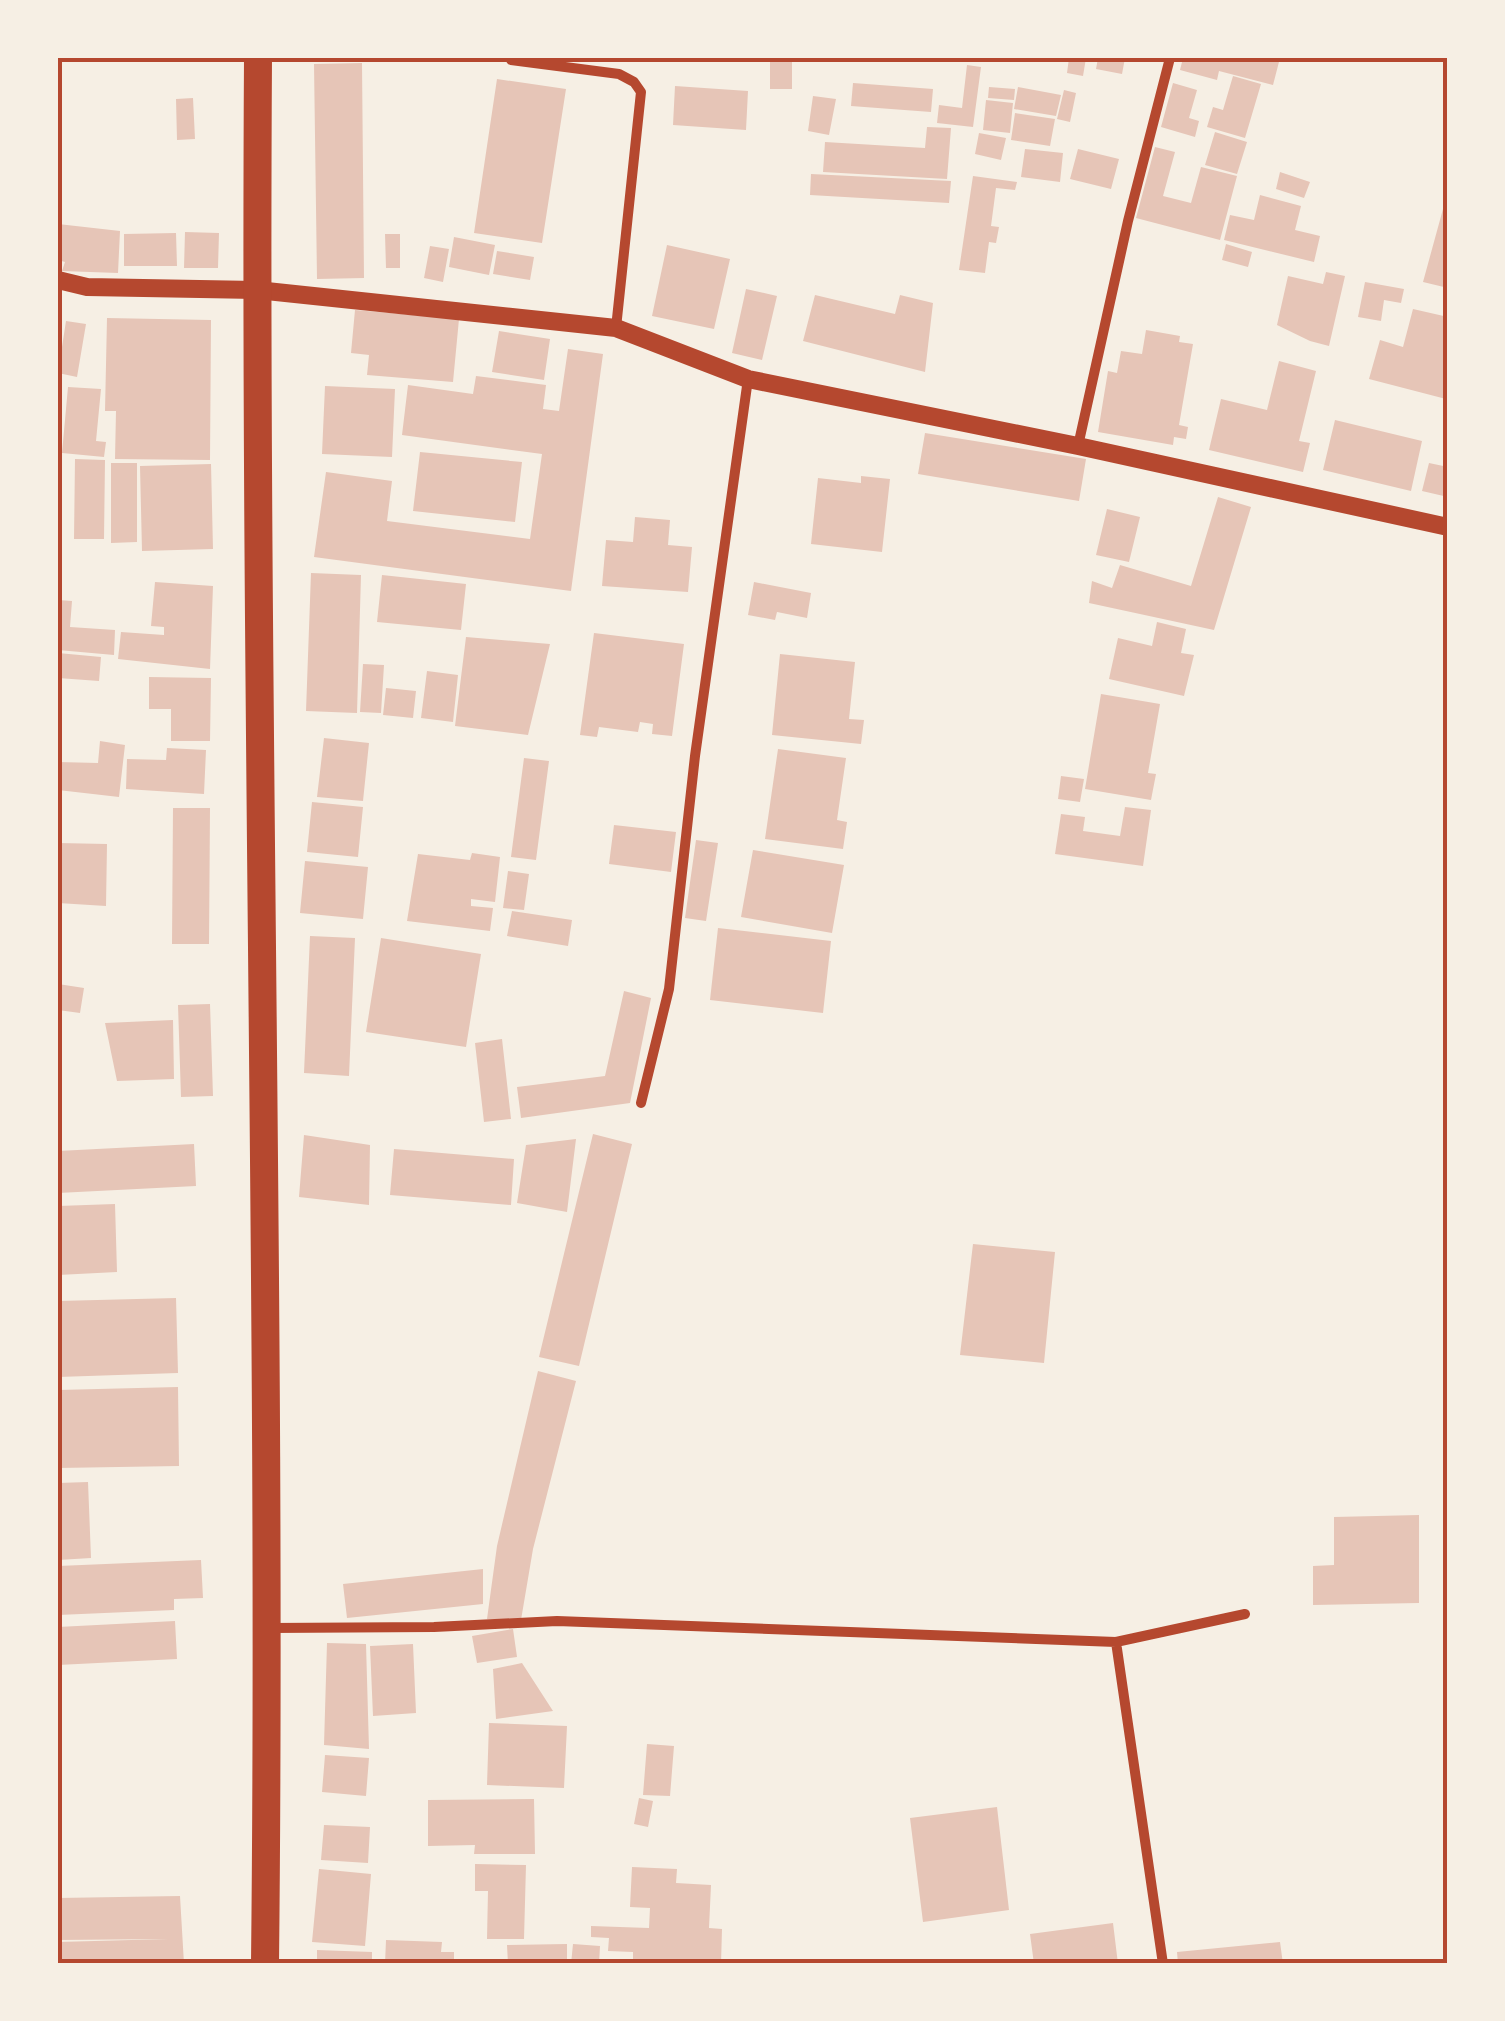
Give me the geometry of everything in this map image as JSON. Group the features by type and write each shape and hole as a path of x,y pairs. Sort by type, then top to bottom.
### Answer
{"highway":[{"path":"258,58 269,1628 265,1964"}],"street":[{"path":"1078,446 1128,220 1170,58"},
{"path":"511,60 620,74 634,82 641,92 616,328"},
{"path":"58,280 87,288 257,290 616,328 748,380 1448,526"},
{"path":"641,1103 669,989 695,756 748,380"},
{"path":"269,1628 434,1627 557,1621 1116,1642 1245,1614"},
{"path":"1116,1642 1163,1964"}],"building":[{"path":"770,58 792,58 792,89 770,89"},
{"path":"1069,58 1086,58 1083,76 1067,73"},
{"path":"1098,58 1125,58 1122,74 1096,69"},
{"path":"1183,58 1280,58 1273,85 1219,71 1217,80 1180,70"},
{"path":"362,63 364,278 317,279 314,64"},
{"path":"967,65 981,67 973,127 937,123 939,105 962,108"},
{"path":"1233,76 1261,84 1245,138 1207,127 1213,107 1223,110"},
{"path":"497,79 566,89 542,243 474,233"},
{"path":"853,83 933,89 931,112 851,106"},
{"path":"1173,83 1197,90 1189,118 1199,121 1195,137 1161,127"},
{"path":"675,86 748,91 746,130 673,125"},
{"path":"989,87 1015,89 1014,100 988,98"},
{"path":"1018,87 1061,95 1056,116 1014,109"},
{"path":"1064,90 1076,93 1070,122 1057,119"},
{"path":"813,96 836,99 829,135 808,131"},
{"path":"193,98 195,139 177,140 176,99"},
{"path":"986,100 1013,103 1010,133 983,130"},
{"path":"1015,113 1055,119 1050,146 1011,140"},
{"path":"927,127 951,128 947,179 823,172 825,142 925,148"},
{"path":"1215,132 1247,142 1237,174 1205,165"},
{"path":"979,133 1006,138 1001,160 975,154"},
{"path":"1155,147 1175,152 1163,196 1191,203 1201,167 1237,176 1220,240 1136,218"},
{"path":"1025,149 1063,153 1060,182 1021,177"},
{"path":"1078,149 1119,159 1111,189 1070,179"},
{"path":"1280,172 1310,182 1304,198 1276,189"},
{"path":"811,174 951,181 949,203 810,195"},
{"path":"973,176 1017,182 1015,190 996,188 991,226 999,227 996,243 989,242 985,273 959,270"},
{"path":"1260,195 1301,206 1295,230 1320,236 1314,262 1224,240 1230,215 1254,220"},
{"path":"1448,198 1448,288 1423,282"},
{"path":"58,224 120,231 118,273 62,271 65,262 58,260"},
{"path":"185,232 219,233 218,268 184,268"},
{"path":"176,233 177,266 124,266 124,234"},
{"path":"385,234 400,234 400,268 386,268"},
{"path":"454,237 495,245 489,275 449,267"},
{"path":"1226,244 1252,252 1248,267 1222,260"},
{"path":"667,245 730,259 714,329 652,316"},
{"path":"430,246 449,249 443,282 424,278"},
{"path":"497,251 534,257 530,280 493,274"},
{"path":"1326,272 1345,276 1329,346 1277,325 1288,276 1323,284"},
{"path":"1365,282 1404,289 1401,303 1384,300 1381,321 1358,317"},
{"path":"746,289 777,296 762,360 732,353"},
{"path":"815,295 895,314 900,295 933,303 925,372 803,341"},
{"path":"1413,309 1448,317 1446,399 1369,379 1380,340 1403,347"},
{"path":"355,310 459,319 453,382 367,375 369,355 351,353"},
{"path":"107,318 211,320 210,460 115,459 116,411 105,411"},
{"path":"66,321 86,324 77,377 58,373"},
{"path":"1146,330 1180,336 1179,342 1193,344 1179,425 1188,427 1186,439 1174,437 1173,445 1098,432 1108,371 1117,373 1121,351 1142,354"},
{"path":"499,331 550,339 544,380 492,372"},
{"path":"568,349 603,354 571,591 314,557 326,472 392,481 387,521 530,539 542,454 402,435 408,385 473,394 476,376 546,385 543,409 559,411"},
{"path":"1279,361 1316,371 1299,441 1310,443 1303,472 1209,450 1221,399 1267,410"},
{"path":"325,386 395,389 392,457 322,454"},
{"path":"68,387 101,389 96,441 106,442 104,457 62,453"},
{"path":"1335,420 1422,441 1411,491 1323,470"},
{"path":"925,433 1086,459 1079,501 918,474"},
{"path":"420,452 522,462 515,522 413,511"},
{"path":"75,459 105,460 104,539 74,539"},
{"path":"111,463 137,463 137,542 111,543"},
{"path":"1429,463 1448,467 1448,497 1422,491"},
{"path":"211,464 213,549 142,551 140,466"},
{"path":"861,476 890,479 882,552 811,544 818,478 861,483"},
{"path":"1218,497 1251,507 1214,630 1089,603 1092,581 1112,588 1120,565 1191,586"},
{"path":"1107,509 1140,517 1129,562 1096,555"},
{"path":"635,517 670,520 668,545 692,547 688,592 602,586 606,540 633,542"},
{"path":"311,573 361,575 357,713 306,711"},
{"path":"382,575 466,584 461,630 377,622"},
{"path":"155,582 213,586 210,669 118,659 121,632 164,635 164,627 151,626"},
{"path":"754,582 811,593 807,618 777,612 775,620 748,615"},
{"path":"58,600 72,601 70,627 115,630 114,655 58,650"},
{"path":"1157,622 1186,629 1181,653 1194,655 1184,696 1109,679 1118,638 1152,646"},
{"path":"594,633 684,644 672,736 652,734 653,724 640,722 638,732 599,727 597,737 580,735"},
{"path":"466,637 550,644 528,735 455,726"},
{"path":"58,653 101,657 99,681 58,678"},
{"path":"780,654 855,662 849,719 864,720 861,744 772,735"},
{"path":"363,664 384,665 381,713 360,712"},
{"path":"427,671 458,675 453,722 421,718"},
{"path":"149,677 211,678 210,741 171,741 171,709 149,709"},
{"path":"386,688 416,691 413,718 383,715"},
{"path":"1101,694 1160,704 1148,773 1156,774 1151,800 1085,789"},
{"path":"324,738 369,743 363,801 317,797"},
{"path":"100,741 125,745 119,797 58,790 58,762 98,763"},
{"path":"167,748 206,750 204,794 126,789 127,759 166,760"},
{"path":"778,749 846,758 837,820 847,822 843,849 765,839"},
{"path":"524,758 549,761 536,860 511,857"},
{"path":"1061,776 1084,779 1080,802 1058,799"},
{"path":"312,802 363,807 358,857 307,852"},
{"path":"1125,807 1151,810 1143,866 1055,854 1061,814 1085,817 1083,831 1120,836"},
{"path":"173,808 210,808 209,944 172,944"},
{"path":"614,825 676,832 671,872 609,864"},
{"path":"696,840 718,843 706,921 685,918"},
{"path":"58,843 107,844 106,906 58,903"},
{"path":"753,850 844,865 832,933 741,917"},
{"path":"472,853 500,857 495,902 471,899 471,906 493,908 490,931 407,921 418,854 470,860"},
{"path":"305,861 368,867 363,919 300,913"},
{"path":"508,871 529,874 524,910 503,908"},
{"path":"512,911 572,920 568,946 507,936"},
{"path":"718,928 831,941 823,1013 710,1000"},
{"path":"310,936 355,938 349,1076 304,1073"},
{"path":"381,938 481,954 466,1047 366,1032"},
{"path":"58,984 84,988 80,1013 58,1010"},
{"path":"624,991 651,998 630,1103 521,1118 517,1087 605,1076"},
{"path":"210,1004 213,1096 181,1097 178,1005"},
{"path":"173,1020 174,1079 117,1081 105,1023"},
{"path":"502,1039 511,1119 484,1122 475,1043"},
{"path":"593,1134 632,1144 579,1366 539,1357"},
{"path":"304,1135 370,1145 369,1205 299,1197"},
{"path":"576,1139 567,1212 517,1203 526,1145"},
{"path":"194,1144 196,1186 58,1193 58,1151"},
{"path":"394,1149 514,1159 511,1205 390,1195"},
{"path":"115,1204 117,1272 58,1275 58,1206"},
{"path":"973,1244 1055,1252 1044,1363 960,1355"},
{"path":"176,1298 178,1373 58,1377 58,1301"},
{"path":"538,1371 576,1381 533,1549 521,1620 487,1619 497,1546"},
{"path":"178,1387 179,1466 58,1468 58,1390"},
{"path":"88,1482 91,1558 58,1560 58,1483"},
{"path":"1419,1515 1419,1603 1313,1605 1313,1566 1334,1565 1334,1517"},
{"path":"201,1560 203,1598 174,1599 174,1610 58,1615 58,1566"},
{"path":"483,1569 483,1604 347,1618 343,1584"},
{"path":"175,1621 177,1659 58,1665 58,1627"},
{"path":"513,1629 517,1657 477,1663 472,1636"},
{"path":"327,1643 366,1644 369,1749 324,1745"},
{"path":"413,1644 416,1713 373,1716 370,1646"},
{"path":"522,1663 553,1711 496,1719 493,1669"},
{"path":"489,1723 567,1726 564,1788 487,1785"},
{"path":"647,1744 674,1746 670,1796 643,1795"},
{"path":"325,1755 369,1758 366,1796 322,1792"},
{"path":"639,1798 653,1801 648,1827 634,1824"},
{"path":"534,1799 535,1854 474,1854 475,1845 428,1846 428,1800"},
{"path":"997,1807 1009,1910 923,1922 910,1818"},
{"path":"324,1825 370,1827 368,1863 321,1860"},
{"path":"475,1864 526,1865 524,1939 487,1939 488,1891 475,1891"},
{"path":"632,1867 677,1869 676,1883 711,1885 709,1928 722,1929 721,1964 633,1964 633,1952 608,1951 609,1938 591,1937 591,1926 649,1928 650,1908 630,1907"},
{"path":"319,1869 371,1874 365,1946 312,1942"},
{"path":"180,1896 184,1964 58,1964 58,1942 168,1939 58,1940 58,1898"},
{"path":"1113,1923 1118,1964 1034,1964 1030,1934"},
{"path":"386,1940 442,1942 441,1952 454,1952 454,1964 385,1964"},
{"path":"1280,1942 1283,1964 1178,1964 1177,1952"},
{"path":"567,1944 567,1964 508,1964 507,1945"},
{"path":"573,1944 600,1946 599,1964 571,1964"},
{"path":"317,1950 372,1952 372,1964 317,1964"}]}
